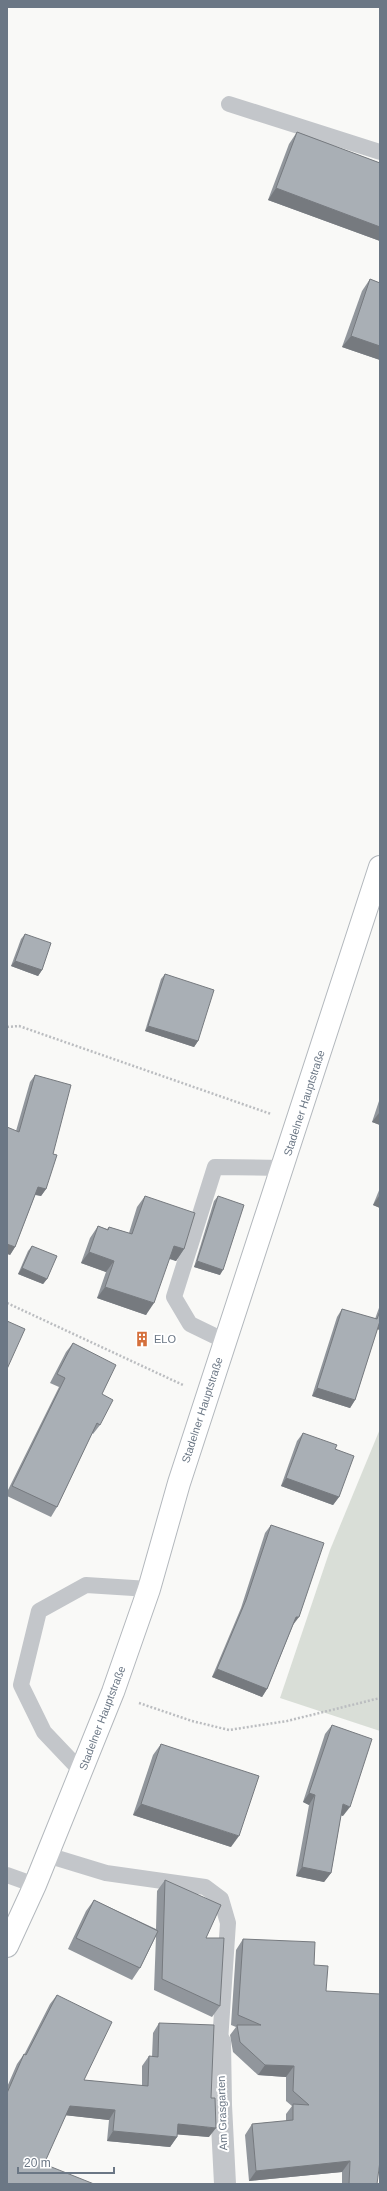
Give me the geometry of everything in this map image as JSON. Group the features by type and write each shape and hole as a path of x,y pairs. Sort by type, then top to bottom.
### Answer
{"main road":[{"name":"Stadelner Hauptstraße","path":"7,1946 36,1885 113,1692 149,1589 179,1483 225,1340 298,1124 380,867"}],"street":[{"name":"Am Grasgarten","path":"220,2042 220,2105 225,2184"}],"lane":[{"path":"229,104 380,152"},
{"path":"225,1340 190,1324 174,1297 215,1167 283,1168"},
{"path":"81,1772 44,1732 20,1685 39,1611 86,1585 149,1589"},
{"path":"47,1855 106,1874 205,1887 221,1899 228,1923 220,2042"},
{"path":"7,1875 36,1885"}],"path":[{"path":"7,1027 19,1026 298,1124"},
{"path":"7,1303 207,1396"},
{"path":"134,1701 192,1721 229,1730 287,1721 380,1698"}],"shaded area":[{"path":"380,1429 380,1731 280,1698 330,1550"}],"building":[{"path":"297,132 380,163 380,227 276,188"},
{"path":"370,279 380,283 380,346 351,336"},
{"path":"25,934 51,943 42,970 15,961"},
{"path":"165,974 214,990 198,1041 148,1026"},
{"path":"35,1075 71,1085 53,1154 57,1155 46,1189 38,1187 15,1247 7,1244 7,1127 19,1132"},
{"name":"ELO","path":"145,1196 195,1213 184,1249 174,1246 154,1303 105,1287 114,1261 89,1252 98,1226 108,1230 109,1227 132,1234"},
{"path":"218,1196 244,1205 223,1270 197,1261"},
{"path":"32,1246 57,1256 47,1279 22,1268"},
{"path":"342,1309 377,1319 380,1311 380,1321 355,1400 317,1388"},
{"path":"7,1321 25,1329 7,1369"},
{"path":"73,1343 116,1365 102,1394 113,1400 100,1425 97,1423 57,1507 12,1486 65,1378 57,1374"},
{"path":"303,1433 337,1445 335,1449 354,1456 339,1497 286,1478"},
{"path":"271,1525 324,1543 299,1617 296,1617 267,1689 217,1669 246,1600"},
{"path":"332,1725 372,1739 350,1807 343,1804 331,1873 302,1867 315,1795 309,1793"},
{"path":"161,1744 259,1776 239,1836 141,1804"},
{"path":"165,1880 221,1905 206,1938 224,1938 220,2006 162,1979"},
{"path":"94,1900 158,1931 140,1968 76,1938"},
{"path":"243,1939 315,1942 314,1965 328,1966 326,1991 380,1994 380,2161 377,2184 349,2184 350,2161 256,2171 252,2124 293,2120 293,2104 309,2105 293,2091 294,2066 265,2065 240,2042 237,2025 261,2025 238,2015"},
{"path":"57,1995 112,2022 84,2080 148,2086 149,2056 158,2057 159,2023 214,2025 211,2098 215,2098 216,2128 178,2124 177,2137 113,2131 115,2110 70,2106 44,2164 94,2184 7,2184 7,2093 24,2054 26,2055"}],"place":[{"name":"ELO","path":"142,1339"}]}
